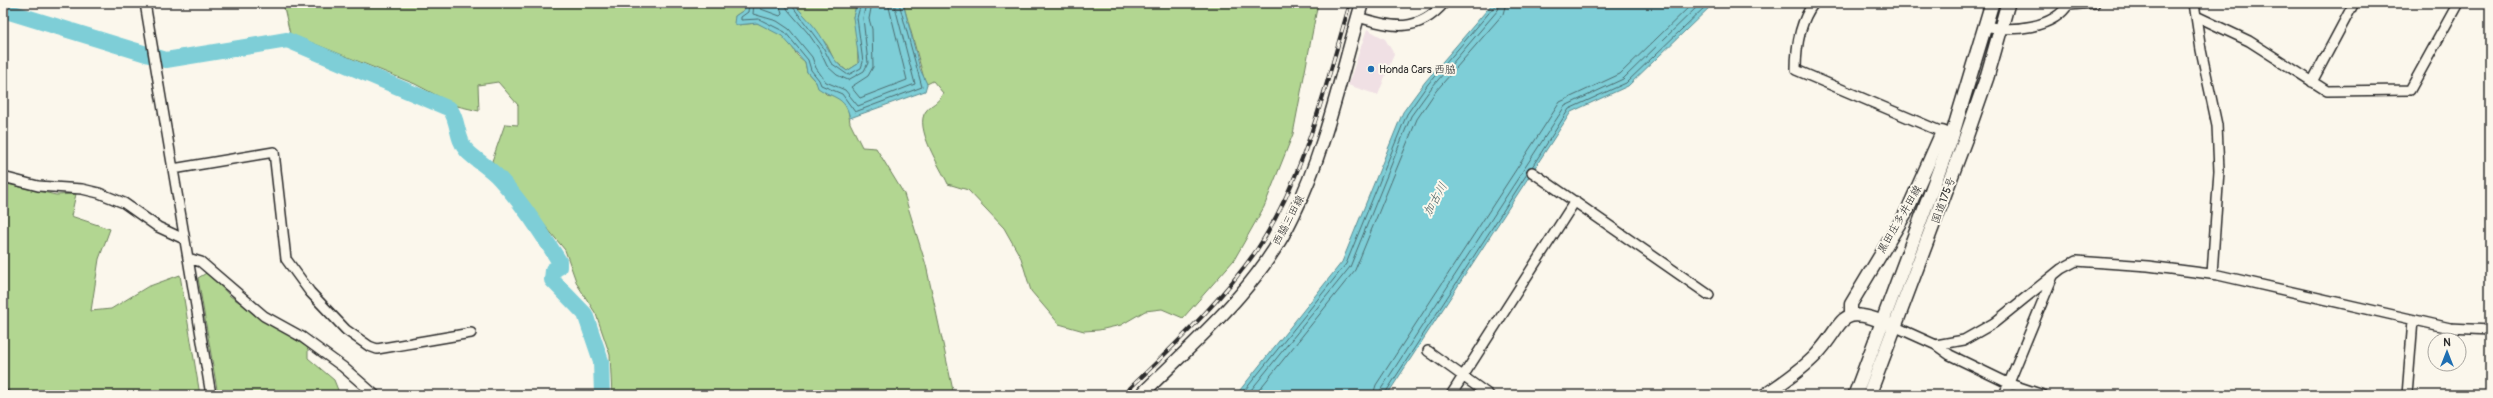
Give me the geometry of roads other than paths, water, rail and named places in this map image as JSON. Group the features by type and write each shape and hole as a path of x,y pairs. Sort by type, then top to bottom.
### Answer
{"highway":[{"name":"国道175号","path":"1869,395 1947,134 1992,3"},
{"name":"国道175号","path":"1855,395 1890,325 1978,105 2008,3"}],"main road":[{"name":"西脇三田線","path":"1141,395 1233,305 1265,262 1293,217 1308,180 1325,130 1362,3"},
{"name":"黒田庄多井田線","path":"1851,316 1851,304 1907,211 1947,134"},
{"path":"1765,395 1816,355 1839,323 1851,316 1860,315 1890,325"}],"street":[{"path":"145,3 211,395"},
{"path":"1358,17 1376,22 1404,26 1425,20 1444,3"},
{"path":"1814,3 1809,9 1802,27 1796,52 1796,70 1947,134"},
{"path":"1985,26 2000,30 2035,25 2059,14 2069,4 2095,3"},
{"path":"2194,3 2217,125 2219,171 2212,274"},
{"path":"2312,82 2354,3"},
{"path":"2196,16 2249,41 2327,91 2410,90 2458,3"},
{"path":"173,169 274,152 286,258 310,292 346,330 369,346 377,349 471,333"},
{"path":"1532,172 1709,294"},
{"path":"3,177 38,186 82,189 100,193 124,204 158,227 184,239"},
{"path":"1451,395 1575,201"},
{"path":"188,258 200,262 264,316 302,337 343,367 375,395"},
{"path":"1936,345 1964,340 1994,323 2053,276 2076,261 2148,266 2212,274 2450,328 2490,330"},
{"path":"2004,395 2010,384 2053,276"},
{"path":"2407,395 2413,320"},
{"path":"1890,325 1936,345 1950,355 2010,384 2043,395"},
{"path":"1428,351 1489,395"}],"water":[{"path":"745,3 793,3 820,34 837,63 847,71 858,64 859,61 853,17 857,3 903,3 920,69 927,84 925,91 850,118 848,111 842,102 818,88 816,82 807,72 805,62 782,36 757,23 737,25 734,23 735,16 744,10"},
{"name":"加古川","path":"1493,3 1714,3 1628,86 1571,112 1387,395 1236,395 1342,262 1403,112 1425,82"}],"waterway":[{"path":"3,10 166,60 287,40 450,109 455,119 463,146 471,155 496,175 516,198 559,261 559,267 553,270 552,280 585,314 601,361 602,395"}],"railway":[{"path":"1123,395 1176,344 1226,290 1242,271 1273,223 1288,193 1312,131 1350,3"}],"place":[{"name":"Honda Cars 西脇","path":"1371,69"}]}
